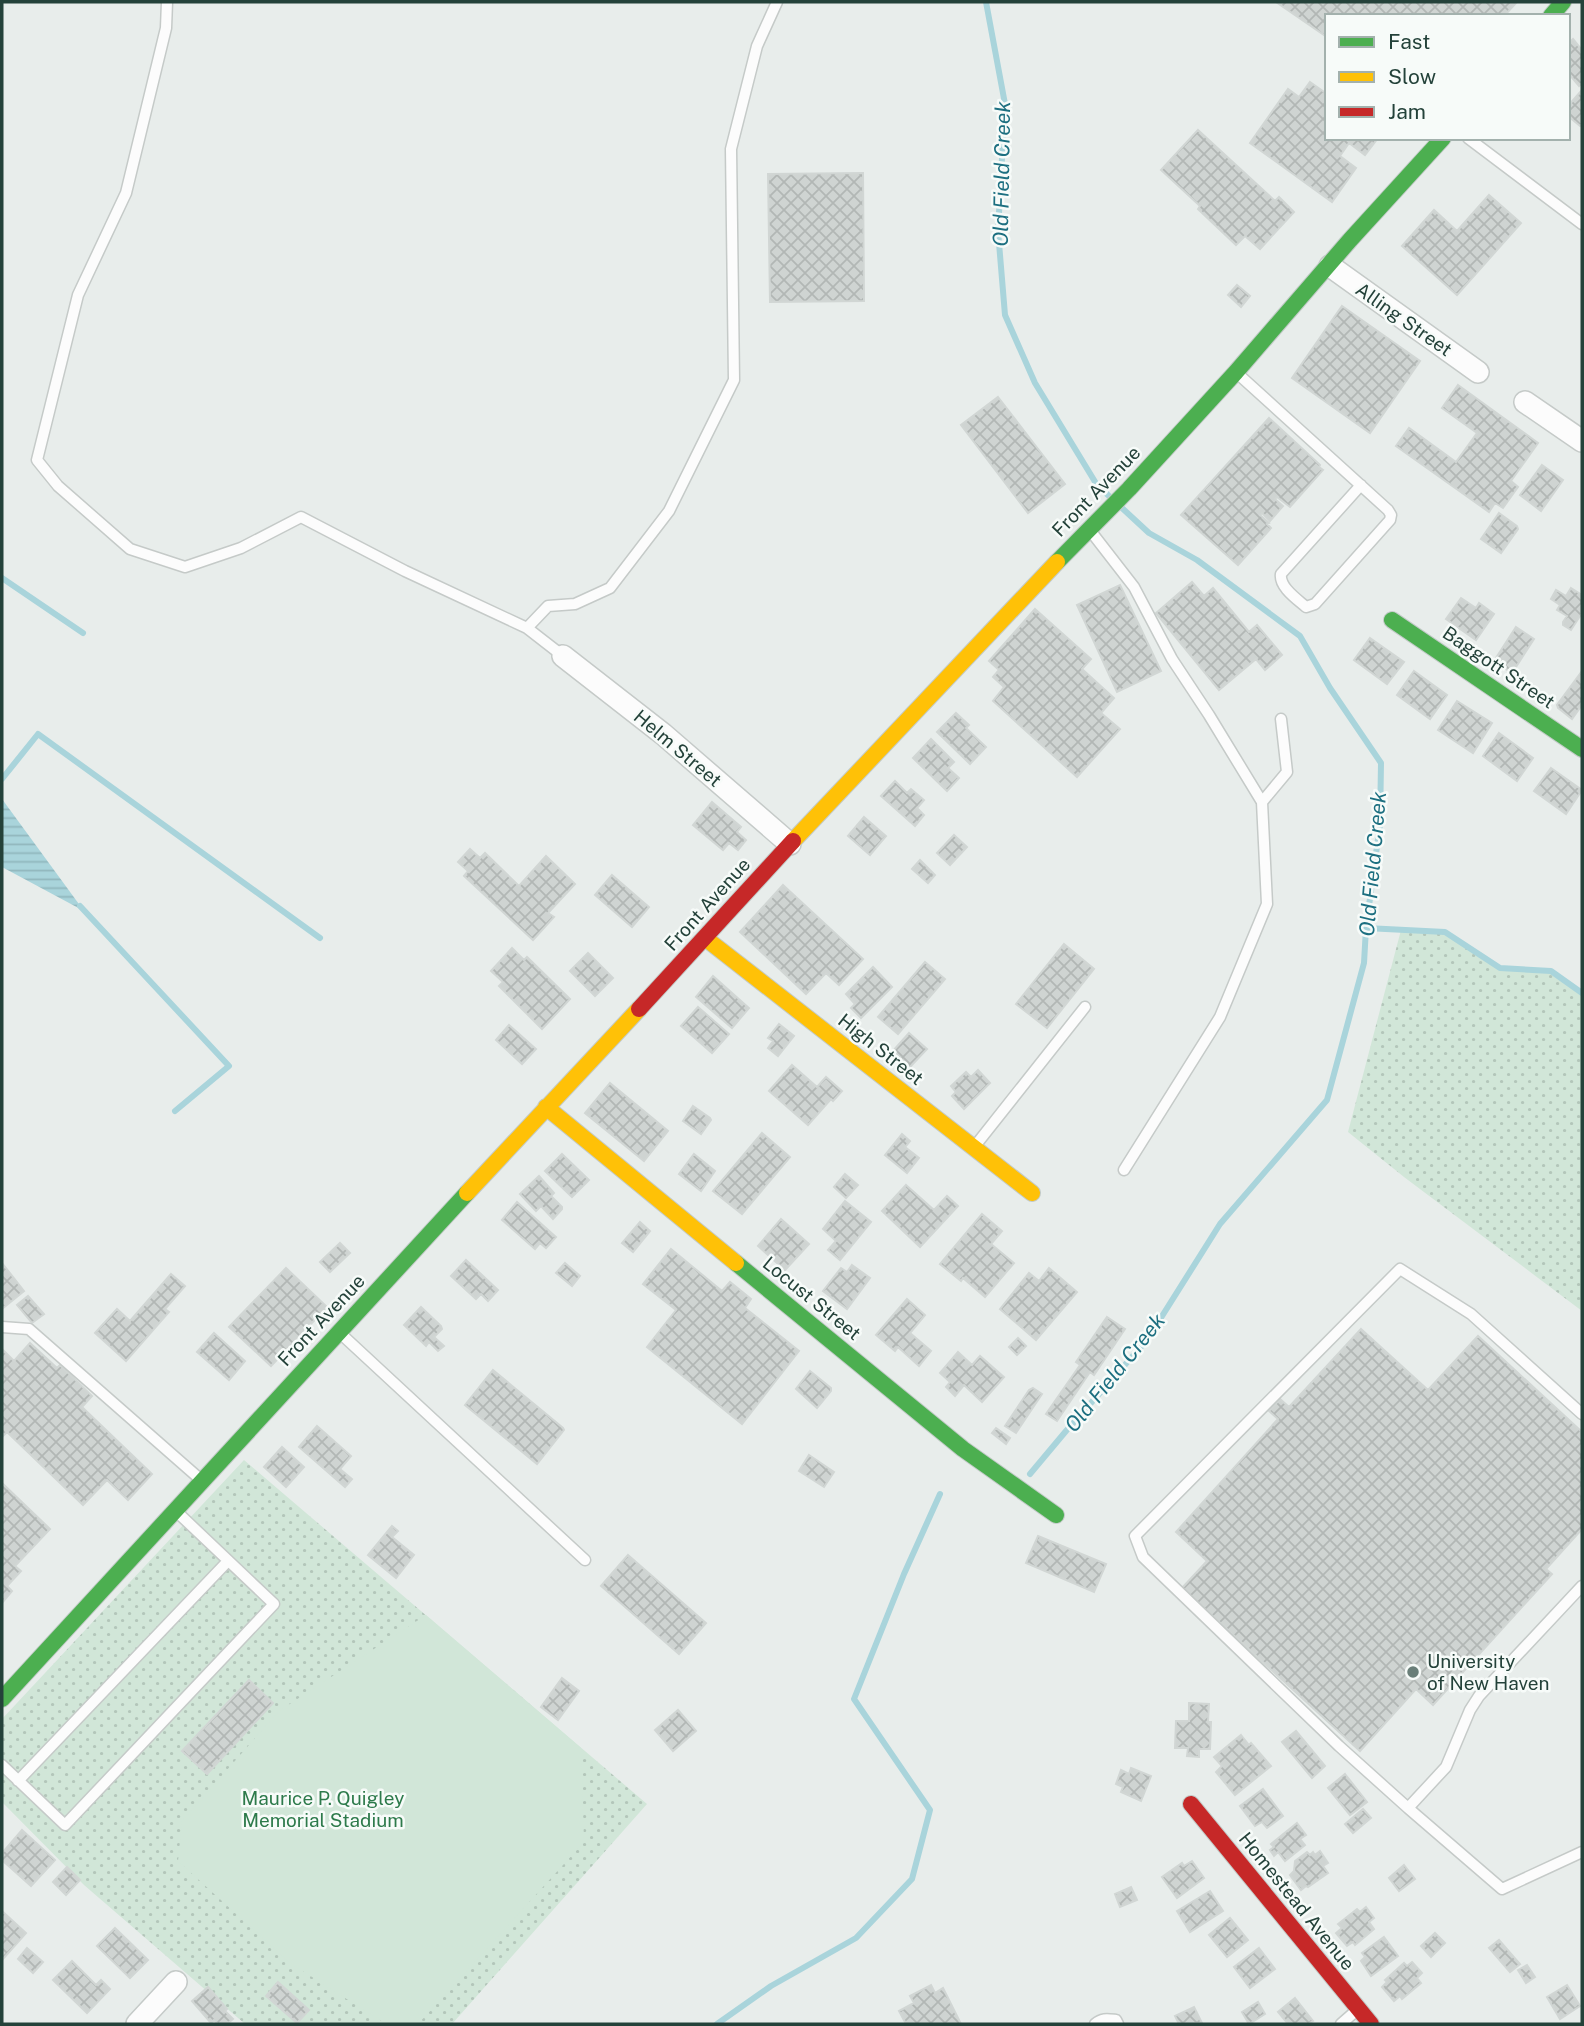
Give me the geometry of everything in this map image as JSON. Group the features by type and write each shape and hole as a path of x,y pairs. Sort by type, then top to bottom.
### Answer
{"street":[{"name":"Front Avenue","path":"2,1699 790,844 1106,510 1129,489 1441,140"},
{"name":"Alling Street","path":"1329,266 1478,372"},
{"path":"1525,402 1582,441"},
{"name":"Baggott Street","path":"1392,620 1582,749"},
{"name":"Helm Street","path":"563,656 663,734 790,844"},
{"name":"High Street","path":"705,938 1031,1193"},
{"name":"Locust Street","path":"546,1107 962,1449 1056,1515"},
{"name":"Homestead Avenue","path":"1191,1804 1371,2024"},
{"path":"137,2024 176,1982"}],"lane":[{"path":"167,2 166,28 126,193 78,295 37,460 58,486 130,549 185,566 241,548 301,516 405,571 527,628 563,656"},
{"path":"527,628 548,606 575,604 610,587 669,511 734,380 731,149 757,46 777,2"},
{"path":"1471,140 1582,224"},
{"path":"1236,372 1361,485 1388,510 1391,518 1315,604 1306,607 1282,584 1281,574 1361,485"},
{"path":"1088,529 1134,587 1172,659 1262,802 1267,904 1220,1017 1124,1170"},
{"path":"1262,802 1287,772 1281,719"},
{"path":"974,1148 1085,1007"},
{"path":"1582,1414 1471,1314 1400,1269 1135,1536 1143,1557 1339,1746 1502,1889 1582,1852"},
{"path":"2,1326 29,1329 202,1481"},
{"path":"339,1332 584,1560"},
{"path":"2,1765 65,1825 274,1604 175,1510"},
{"path":"18,1781 228,1561"},
{"path":"1408,1808 1446,1768 1470,1710 1479,1696 1582,1586"},
{"path":"1341,2024 1359,2009"},
{"path":"1095,2024 1101,2019 1108,2019 1116,2020 1118,2024"}],"green space":[{"path":"1401,930 1445,932 1500,968 1551,971 1582,993 1582,1311 1348,1132"},
{"name":"Maurice P. Quigley Memorial Stadium","path":"244,1460 647,1804 452,2024 245,2024 84,1885 2,1802 2,1719"},
{"path":"426,1615 581,1748 584,1842 418,2024 386,2024 290,1963 178,1861 182,1821 279,1711"}],"water":[{"path":"2,799 84,911 2,867"}],"building":[{"path":"1276,2 1517,2 1506,14 1325,14 1325,36"},
{"path":"1573,39 1582,50 1582,83 1579,86 1570,75 1570,42"},
{"path":"1310,82 1325,93 1325,140 1376,140 1365,155 1349,143 1340,156 1356,168 1332,202 1250,143 1288,89 1299,97"},
{"path":"1582,90 1580,126 1570,118 1570,104"},
{"path":"1198,130 1275,201 1279,197 1294,212 1260,249 1245,236 1236,245 1198,209 1200,206 1161,170"},
{"path":"863,173 864,301 770,302 768,174"},
{"path":"1489,195 1521,223 1457,295 1402,246 1434,210 1457,231"},
{"path":"1237,285 1250,296 1241,307 1228,295"},
{"path":"1342,306 1420,361 1370,433 1292,378"},
{"path":"1458,385 1538,443 1511,481 1518,487 1503,508 1495,503 1489,512 1396,446 1409,428 1456,462 1477,433 1442,408"},
{"path":"998,397 1065,484 1028,513 961,425"},
{"path":"1269,418 1323,470 1290,507 1277,497 1275,499 1283,506 1270,521 1262,513 1260,515 1271,528 1238,565 1181,515"},
{"path":"1542,465 1563,480 1541,511 1520,495"},
{"path":"1499,513 1518,529 1501,553 1481,539"},
{"path":"1192,582 1204,596 1213,588 1249,632 1257,625 1282,655 1265,670 1256,659 1219,690 1156,613"},
{"path":"1120,585 1161,671 1117,692 1077,605"},
{"path":"1571,588 1582,595 1582,613 1571,630 1563,625 1567,616 1557,610 1560,605 1551,599 1556,590 1566,596"},
{"path":"1461,598 1476,608 1479,603 1494,614 1476,640 1446,619"},
{"path":"1035,609 1091,659 1082,669 1114,698 1101,713 1120,729 1077,777 993,701 1004,687 993,677 999,670 989,661"},
{"path":"1516,627 1534,639 1512,673 1494,661"},
{"path":"1370,638 1404,662 1387,684 1354,660"},
{"path":"1414,671 1447,695 1430,719 1397,695"},
{"path":"1582,671 1582,705 1572,719 1557,705"},
{"path":"1457,701 1492,723 1473,753 1438,730"},
{"path":"956,713 969,725 966,728 986,747 970,764 937,732"},
{"path":"1499,733 1533,758 1517,781 1483,756"},
{"path":"931,739 954,762 948,768 959,778 947,791 913,758"},
{"path":"1551,768 1582,790 1566,814 1534,791"},
{"path":"895,781 907,793 911,789 924,800 917,808 924,815 915,826 881,796"},
{"path":"712,802 741,827 737,832 746,840 738,850 729,843 723,850 693,825"},
{"path":"864,817 886,836 870,855 848,836"},
{"path":"954,835 967,847 950,865 937,853"},
{"path":"470,849 480,858 485,853 519,886 546,856 575,884 548,913 554,917 533,940 464,876 468,871 458,862"},
{"path":"920,860 935,875 928,883 912,869"},
{"path":"612,875 649,907 632,927 595,895"},
{"path":"783,885 863,959 839,985 826,973 806,994 740,932"},
{"path":"1064,944 1094,969 1047,1028 1016,1004"},
{"path":"512,948 524,960 527,957 570,999 542,1029 499,986 503,982 491,971"},
{"path":"588,953 613,978 595,996 570,971"},
{"path":"925,962 945,979 898,1034 878,1017"},
{"path":"873,967 892,987 861,1018 851,1008 855,1004 846,994"},
{"path":"713,976 749,1008 732,1028 696,997"},
{"path":"698,1007 729,1034 712,1053 681,1026"},
{"path":"779,1024 794,1036 778,1056 768,1048 773,1041 768,1038"},
{"path":"509,1025 536,1049 522,1064 496,1040"},
{"path":"909,1033 927,1049 909,1068 892,1052"},
{"path":"792,1065 817,1087 826,1077 842,1091 833,1101 831,1099 808,1125 769,1091"},
{"path":"978,1070 990,1083 964,1109 952,1096 956,1092 951,1086 966,1072 971,1077"},
{"path":"610,1083 668,1131 644,1161 585,1113"},
{"path":"693,1106 711,1120 701,1134 683,1121"},
{"path":"762,1133 790,1157 742,1214 713,1191"},
{"path":"902,1134 910,1141 905,1147 919,1158 907,1173 885,1155"},
{"path":"562,1154 589,1180 572,1197 545,1171"},
{"path":"694,1154 715,1171 701,1191 679,1174"},
{"path":"845,1174 858,1185 846,1198 834,1187"},
{"path":"539,1176 554,1193 551,1196 562,1207 553,1219 541,1206 536,1211 520,1194"},
{"path":"906,1185 934,1210 947,1196 958,1206 920,1247 882,1211"},
{"path":"845,1201 871,1222 840,1260 828,1250 836,1241 823,1229"},
{"path":"517,1202 556,1237 546,1248 540,1243 535,1249 502,1220"},
{"path":"982,1214 1002,1231 991,1244 1014,1263 985,1297 963,1278 961,1281 940,1264"},
{"path":"781,1219 809,1244 785,1270 758,1246"},
{"path":"640,1222 650,1231 633,1252 622,1243"},
{"path":"340,1243 350,1253 330,1272 320,1262"},
{"path":"671,1249 722,1291 730,1282 751,1299 745,1308 799,1351 742,1424 647,1347 676,1310 643,1284"},
{"path":"466,1260 498,1290 488,1301 481,1294 476,1299 451,1276"},
{"path":"2,1263 24,1291 2,1309"},
{"path":"565,1263 580,1276 572,1286 556,1273"},
{"path":"852,1265 870,1278 847,1309 823,1291 841,1268 847,1272"},
{"path":"286,1268 327,1307 271,1366 229,1327"},
{"path":"1049,1268 1077,1292 1036,1340 1000,1309 1029,1273 1039,1281"},
{"path":"171,1274 185,1286 165,1309 169,1312 126,1361 95,1333 117,1309 130,1321"},
{"path":"28,1296 44,1314 32,1323 17,1305"},
{"path":"907,1299 925,1315 910,1333 931,1351 919,1366 898,1347 895,1351 876,1335"},
{"path":"421,1307 441,1326 442,1329 434,1337 444,1346 438,1351 429,1342 426,1346 404,1325"},
{"path":"1107,1317 1125,1329 1094,1375 1090,1372 1057,1421 1046,1414 1080,1365 1076,1362"},
{"path":"1361,1329 1428,1390 1478,1336 1582,1432 1582,1529 1546,1569 1552,1574 1433,1705 1416,1689 1360,1751 1182,1588 1207,1561 1176,1532 1278,1419 1269,1411 1280,1399 1289,1407"},
{"path":"214,1333 245,1361 229,1380 197,1352"},
{"path":"1018,1338 1026,1346 1017,1355 1009,1347"},
{"path":"30,1343 57,1368 60,1365 92,1396 82,1407 152,1474 128,1500 107,1480 83,1505 7,1432 2,1437 2,1349 14,1361"},
{"path":"958,1352 972,1365 980,1356 1004,1377 982,1402 964,1385 955,1396 946,1387 950,1382 940,1373"},
{"path":"493,1370 564,1430 537,1464 465,1405"},
{"path":"810,1371 831,1388 817,1408 796,1389"},
{"path":"1033,1388 1042,1394 1016,1433 1005,1426"},
{"path":"317,1426 351,1456 340,1469 352,1479 345,1487 299,1447"},
{"path":"996,1428 1010,1438 1006,1444 992,1433"},
{"path":"282,1447 304,1467 286,1487 264,1467"},
{"path":"809,1455 834,1472 824,1487 799,1471"},
{"path":"2,1483 50,1529 15,1566 21,1571 7,1586 12,1591 2,1603"},
{"path":"392,1526 398,1531 392,1537 414,1555 396,1578 368,1555"},
{"path":"1038,1536 1106,1564 1094,1592 1026,1563"},
{"path":"628,1555 706,1623 679,1654 601,1586"},
{"path":"562,1678 579,1691 558,1720 541,1707"},
{"path":"249,1680 273,1703 207,1774 182,1751"},
{"path":"1189,1703 1209,1704 1210,1749 1199,1749 1199,1757 1187,1756 1188,1748 1175,1748 1176,1721 1189,1721"},
{"path":"678,1710 696,1731 673,1751 655,1730"},
{"path":"1296,1731 1325,1766 1312,1778 1282,1742"},
{"path":"1241,1735 1271,1766 1235,1795 1216,1772 1222,1766 1214,1757"},
{"path":"1131,1768 1151,1776 1141,1801 1121,1792 1123,1787 1116,1784 1121,1770 1129,1774"},
{"path":"1345,1774 1367,1802 1350,1815 1328,1788"},
{"path":"1263,1789 1283,1816 1267,1828 1262,1822 1255,1826 1240,1806"},
{"path":"1363,1809 1371,1818 1353,1833 1345,1824"},
{"path":"1297,1823 1306,1835 1300,1839 1305,1845 1285,1861 1278,1852 1274,1856 1270,1850 1274,1847 1271,1844"},
{"path":"22,1830 55,1860 31,1886 2,1860 2,1853"},
{"path":"1320,1851 1328,1863 1323,1866 1328,1873 1301,1890 1290,1875 1294,1871 1295,1861 1307,1852 1310,1855 1313,1852 1315,1855"},
{"path":"1192,1861 1204,1878 1177,1898 1162,1877 1182,1863 1184,1866"},
{"path":"1404,1865 1415,1879 1399,1891 1389,1878"},
{"path":"67,1867 80,1880 66,1895 53,1882"},
{"path":"1131,1887 1137,1900 1120,1907 1115,1894"},
{"path":"1210,1891 1223,1911 1190,1932 1177,1911"},
{"path":"1366,1907 1374,1918 1369,1922 1374,1929 1355,1945 1353,1942 1347,1946 1336,1933 1342,1928 1338,1924 1357,1909 1360,1912"},
{"path":"2,1911 26,1933 2,1960"},
{"path":"1230,1918 1248,1940 1227,1957 1209,1935"},
{"path":"115,1928 148,1960 130,1978 97,1946"},
{"path":"1435,1933 1445,1943 1431,1957 1421,1946"},
{"path":"1384,1937 1398,1956 1371,1976 1361,1961 1365,1957 1362,1953"},
{"path":"1499,1940 1520,1964 1510,1972 1489,1948"},
{"path":"27,1948 43,1962 33,1973 18,1959"},
{"path":"1259,1948 1275,1969 1250,1988 1234,1967"},
{"path":"72,1961 96,1985 101,1980 110,1989 87,2013 53,1980"},
{"path":"1412,1962 1422,1973 1417,1978 1421,1983 1402,1999 1400,1996 1394,2001 1382,1987 1387,1982 1385,1980 1404,1963 1407,1966"},
{"path":"1527,1965 1535,1977 1526,1983 1518,1970"},
{"path":"278,1982 309,2010 297,2023 266,1996"},
{"path":"931,1985 935,1993 943,1988 961,2024 906,2024 899,2011 914,2003 910,1996"},
{"path":"1567,1985 1580,2006 1560,2019 1547,1997"},
{"path":"208,1987 233,2019 227,2024 218,2024 214,2020 211,2023 192,2001"},
{"path":"1295,1998 1313,2021 1308,2024 1288,2024 1278,2012"},
{"path":"1258,2002 1265,2014 1249,2024 1242,2012"},
{"path":"1194,2007 1202,2023 1179,2024 1175,2016"}],"waterway":[{"name":"Old Field Creek","path":"986,2 1005,104 998,231 1005,315 1035,383 1097,485 1109,496"},
{"name":"Old Field Creek","path":"1030,1474 1147,1340 1220,1224 1327,1100 1364,963 1380,824 1381,763 1330,688 1300,636 1197,560 1149,533 1122,508"},
{"path":"2,578 83,633"},
{"path":"2,779 38,734 320,938"},
{"path":"80,906 229,1066 175,1111"},
{"path":"1366,928 1445,932 1500,968 1551,971 1582,993"},
{"name":"Old Field Creek","path":"717,2024 771,1986 856,1938 912,1879 930,1810 854,1699 904,1574 940,1494"}],"traffic: fast":[{"path":"1553,14 1563,2"},
{"path":"1057,562 1129,489 1236,372 1441,140"},
{"path":"1392,620 1582,749"},
{"path":"2,1699 467,1193"},
{"path":"736,1263 963,1449 1056,1515"}],"traffic: slow":[{"path":"793,841 1057,562"},
{"path":"705,938 1032,1193"},
{"path":"467,1193 639,1009"},
{"path":"546,1107 736,1263"}],"traffic: jam":[{"path":"639,1009 793,841"},
{"path":"1191,1804 1371,2024"}],"place":[{"name":"University of New Haven","path":"1413,1672"}]}
